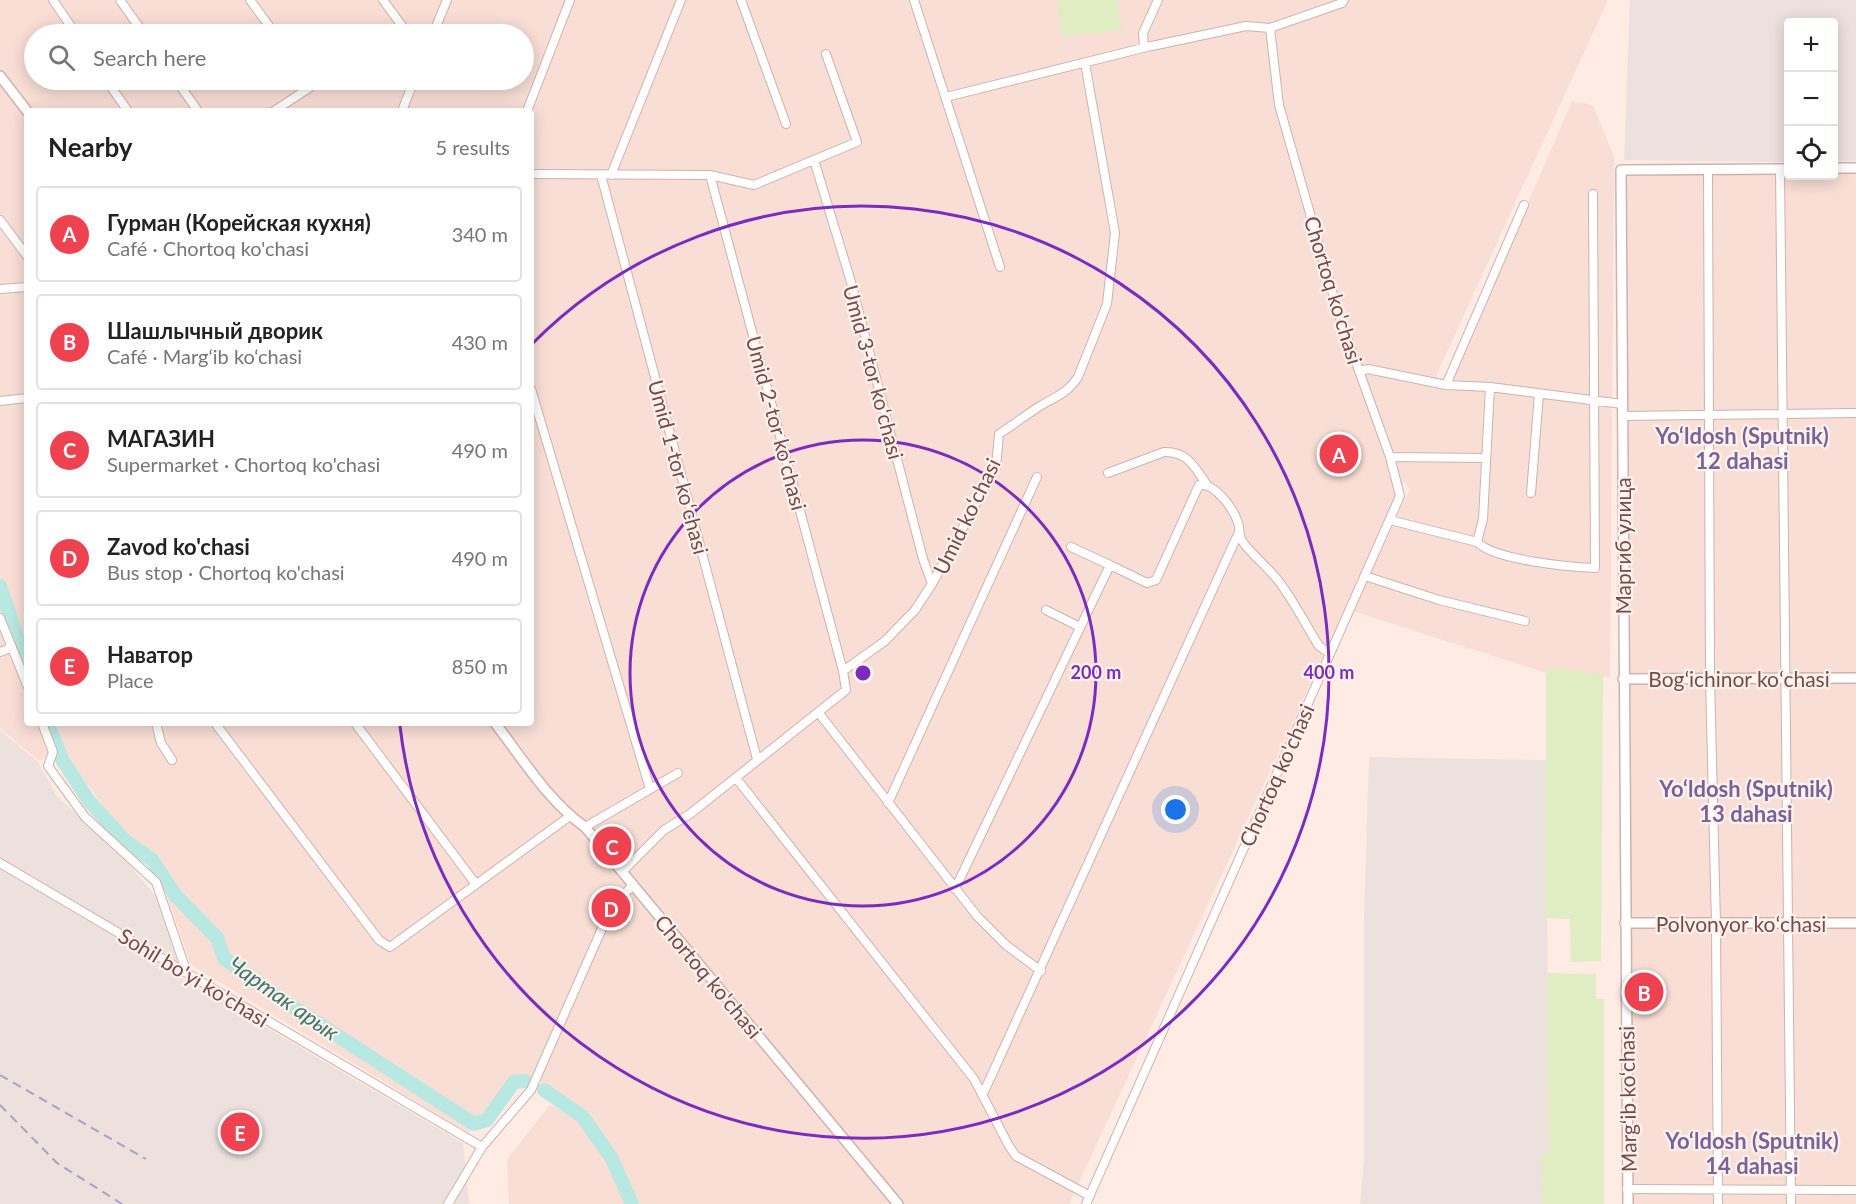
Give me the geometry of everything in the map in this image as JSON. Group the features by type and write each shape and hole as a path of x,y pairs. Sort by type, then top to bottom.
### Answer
{"street":[{"path":"53,0 69,24"},
{"path":"120,0 137,24"},
{"path":"250,0 268,24"},
{"path":"383,0 401,24"},
{"path":"437,24 447,0"},
{"path":"528,108 570,0"},
{"path":"611,175 681,0"},
{"path":"741,0 786,124"},
{"path":"914,0 1000,267"},
{"path":"1144,48 1143,33 1158,0"},
{"path":"946,97 1144,48 1246,27 1270,27 1312,15 1342,3 1344,0"},
{"name":"Chortoq ko'chasi","path":"1086,1204 1390,520 1400,490 1336,304 1278,105 1270,27"},
{"path":"534,174 710,175 754,184 814,160 857,142 826,54"},
{"name":"Umid ko‘chasi","path":"843,671 885,641 915,610 932,584 996,467 999,434 1071,388 1107,304 1115,233 1085,63"},
{"path":"0,76 25,108"},
{"path":"113,90 126,108"},
{"path":"183,90 196,108"},
{"path":"279,108 306,90"},
{"path":"403,108 410,90"},
{"name":"Umid 3-tor koʻchasi","path":"814,160 851,282 923,559 932,584"},
{"path":"1838,168 1856,168"},
{"path":"1718,1204 1716,924 1710,679 1708,170 1784,169 1783,415 1791,1204"},
{"name":"Маргиб улица","path":"1625,923 1621,170 1708,170"},
{"name":"Umid 1-tor koʻchasi","path":"601,175 757,759"},
{"name":"Umid 2-tor koʻchasi","path":"710,175 843,671"},
{"path":"1390,520 1478,542 1482,547 1545,566 1595,568 1593,194"},
{"path":"1446,385 1524,205"},
{"path":"0,220 24,252"},
{"path":"0,289 24,287"},
{"path":"1359,371 1368,369 1446,385 1490,387 1622,404"},
{"path":"1478,542 1483,519 1490,387"},
{"path":"1531,493 1539,394"},
{"path":"0,401 24,398"},
{"path":"534,399 650,789"},
{"path":"1622,416 1856,413"},
{"path":"983,1094 1041,971 1238,534 1236,518 1217,492 1207,484 1189,459 1173,451 1164,452 1108,473"},
{"path":"1390,457 1486,458"},
{"path":"888,803 1037,477"},
{"path":"1071,547 1148,583 1156,580 1196,488 1207,484"},
{"path":"1238,534 1277,580 1319,646 1329,653"},
{"path":"955,889 1110,565"},
{"path":"1365,576 1439,600 1525,621"},
{"path":"1046,610 1080,627"},
{"path":"0,618 24,678"},
{"path":"0,652 12,648"},
{"path":"622,872 664,830 690,814 846,689 843,671"},
{"name":"Bogʻichinor koʻchasi","path":"1623,678 1856,678"},
{"path":"818,712 955,889 1006,945 1041,971"},
{"path":"43,726 53,752 48,766 63,789 110,842 156,882 187,973"},
{"path":"157,726 161,743 172,760"},
{"path":"217,726 384,945 390,947 570,816"},
{"path":"357,726 475,884"},
{"name":"Chortoq ko'chasi","path":"497,726 570,816 585,827 898,1204"},
{"path":"585,827 678,773"},
{"path":"736,778 974,1079 1016,1156 1090,1196"},
{"name":"Sohil bo'yi ko'chasi","path":"0,863 482,1147"},
{"path":"448,1204 482,1147 531,1090 611,908 633,885"},
{"name":"Polvonyor koʻchasi","path":"1625,923 1856,923"},
{"name":"Marg‘ib ko‘chasi","path":"1625,923 1628,1204"},
{"path":"1628,1189 1718,1187 1856,1190"}],"shaded area":[{"path":"0,0 1608,0 1437,374 1435,387 1447,389 1572,101 1593,105 1614,157 1610,677 1543,672 1353,611 1410,489 1404,482 1069,1204 640,1204 589,1118 554,1089 529,1074 492,1123 467,1132 191,965 162,883 64,754 54,726 534,726 534,108 24,108 24,643 0,576"},
{"path":"1630,0 1856,0 1856,161 1838,161 1838,18 1784,18 1784,162 1624,160"},
{"path":"1838,168 1856,168 1856,1204 1628,1204 1621,170 1784,169 1784,180 1838,180"},
{"path":"0,604 24,666 24,726 47,726 56,751 39,761 0,728"},
{"path":"0,730 38,762 57,796 121,855 165,907 179,957 170,971 463,1143 469,1204 0,1204"},
{"path":"1369,757 1546,760 1549,1153 1542,1154 1543,1204 1360,1204 1364,1159 1364,922"},
{"path":"550,1105 578,1118 604,1150 633,1204 509,1204 507,1159"}],"green space":[{"path":"1057,0 1118,0 1122,30 1062,37"},
{"path":"1548,667 1603,675 1601,961 1571,962 1570,919 1546,918 1546,673 1548,673"},
{"path":"1547,973 1596,974 1596,999 1604,999 1604,1204 1543,1204 1542,1153 1549,1153"}],"waterway":[{"name":"Чартак арык","path":"0,586 24,657"},
{"name":"Чартак арык","path":"48,726 63,761 89,801 124,840 152,860 176,896 217,938 224,958 253,981 474,1124 487,1120 514,1082 526,1081"},
{"name":"Чартак арык","path":"544,1090 583,1117 612,1159 632,1204"}],"railway":[{"path":"0,1075 146,1159"},
{"path":"0,1105 57,1163 122,1204"}],"place":[{"name":"Гурман (Корейская кухня)","path":"1339,454"},
{"name":"МАГАЗИН","path":"612,846"},
{"name":"Zavod ko'chasi","path":"611,908"},
{"name":"Шашлычный дворик","path":"1644,992"},
{"name":"Наватор","path":"240,1132"}],"district":[{"name":"Yo‘ldosh (Sputnik) 12 dahasi","path":"1742,448"},
{"name":"Yo‘ldosh (Sputnik) 13 dahasi","path":"1746,800"},
{"name":"Yo‘ldosh (Sputnik) 14 dahasi","path":"1752,1152"}]}
